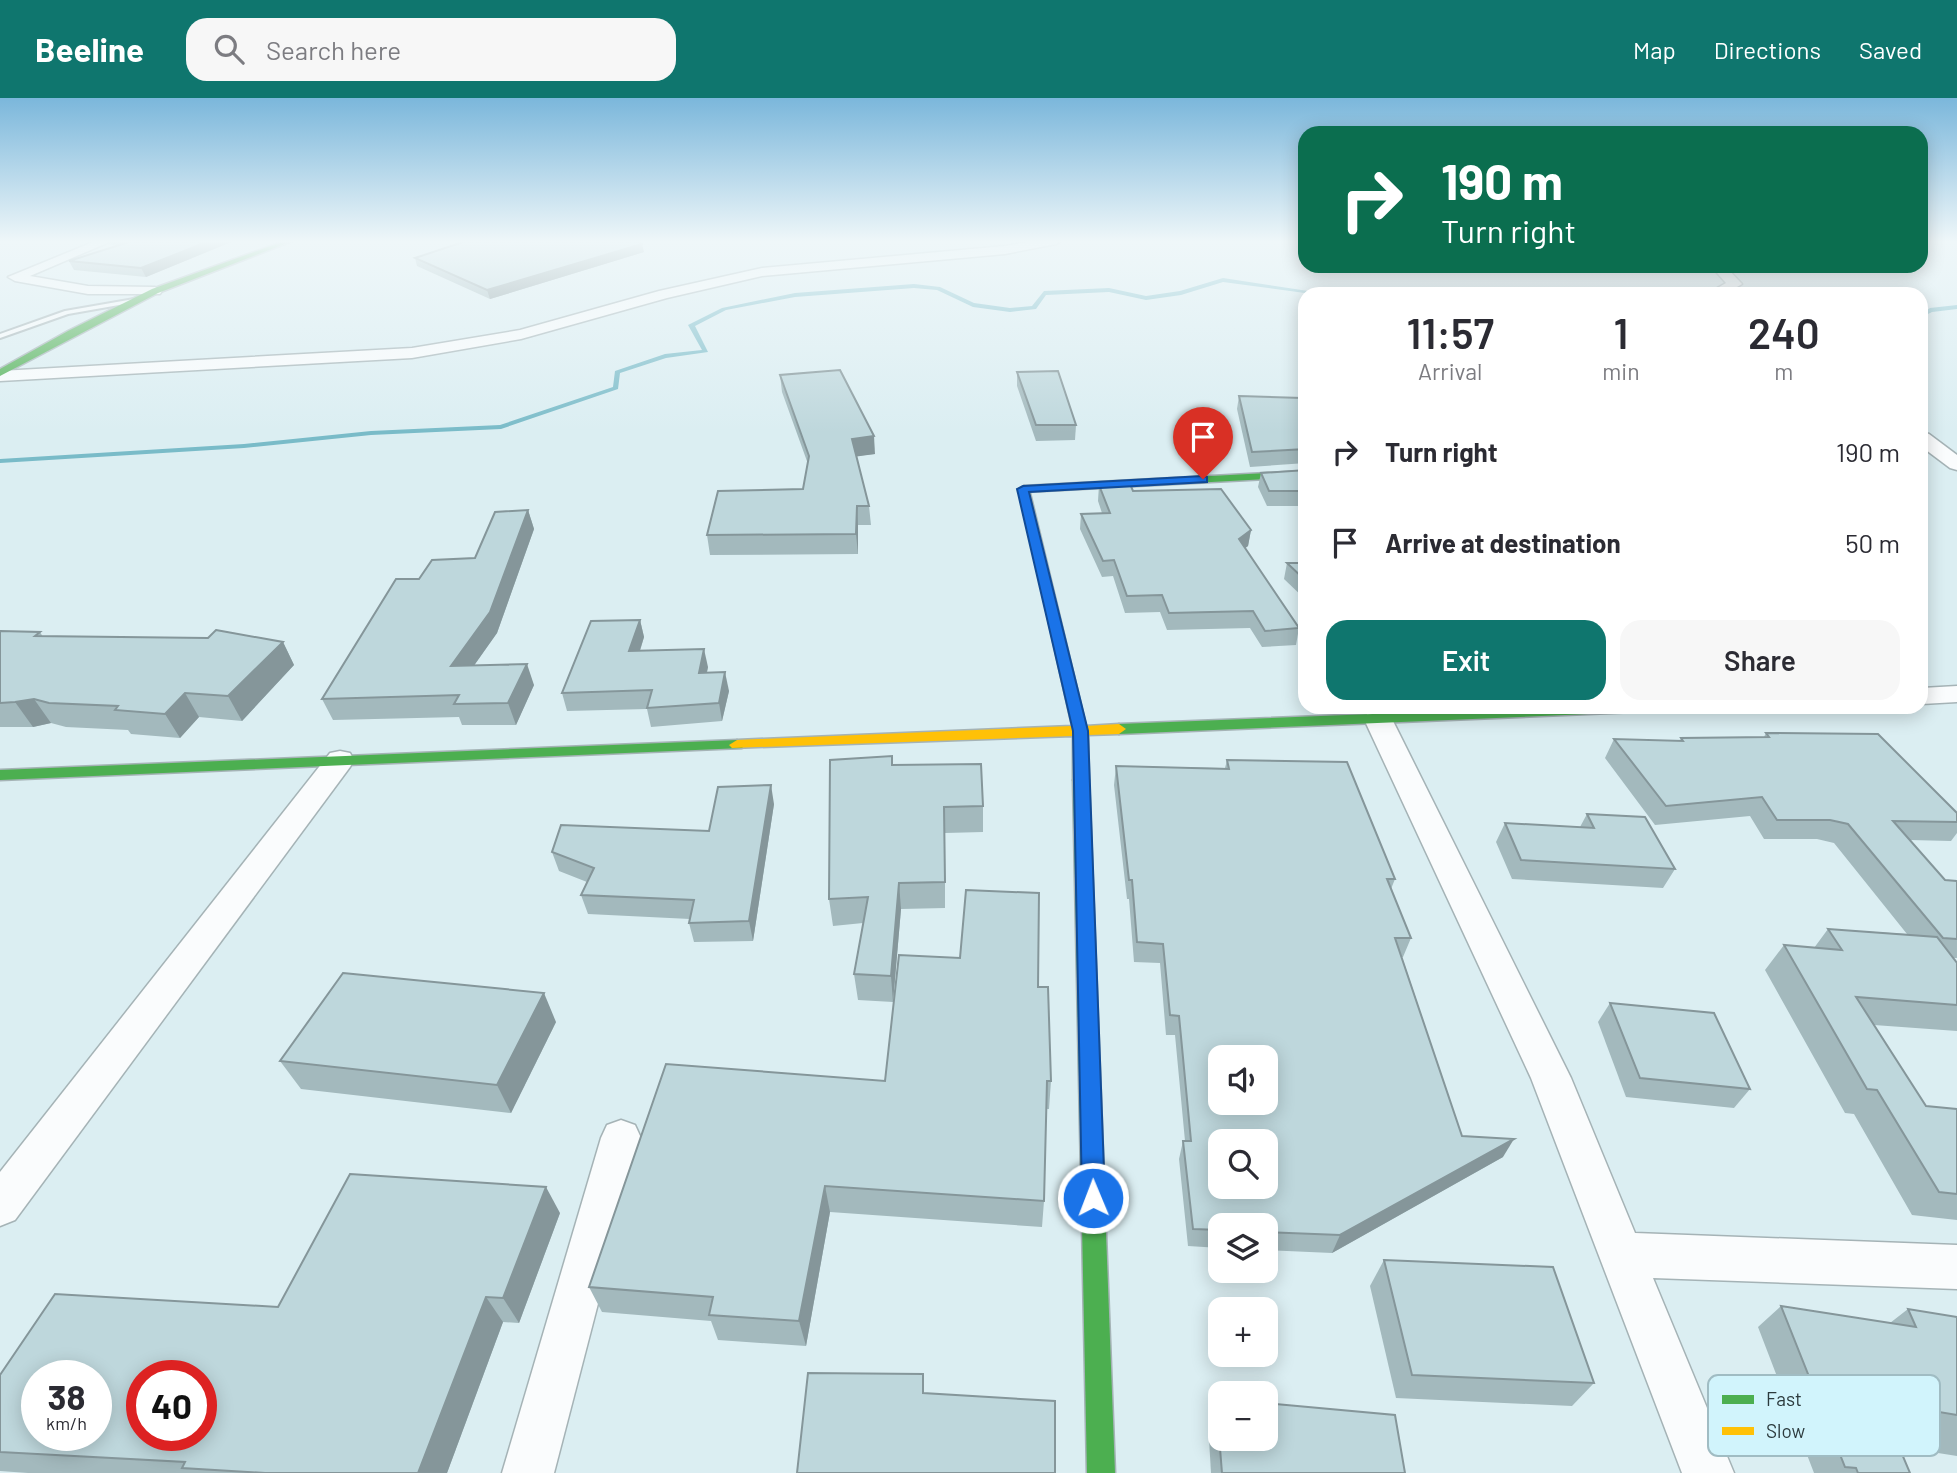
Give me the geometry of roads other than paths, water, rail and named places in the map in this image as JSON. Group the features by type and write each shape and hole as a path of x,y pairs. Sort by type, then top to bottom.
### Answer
{"main road":[{"path":"0,374 128,304"},
{"path":"1101,1473 1080,731 1023,489 1298,474"},
{"path":"0,775 1495,714"}],"street":[{"path":"0,374 306,361 412,353 522,334 628,304"},
{"path":"1928,441 1957,440"},
{"path":"1928,444 1957,464"},
{"path":"1928,696 1957,694"},
{"path":"1378,719 1550,1078 1708,1473"},
{"path":"0,1206 340,760"},
{"path":"528,1473 621,1138"},
{"path":"1621,1255 1957,1267"}],"lane":[{"path":"0,336 67,312 115,304"}],"waterway":[{"path":"0,461 244,446 371,433 501,427 616,388 617,372 665,356 706,351 691,325 724,309 749,304"},
{"path":"971,304 1010,310 1034,308 1037,304"},
{"path":"1928,311 1957,307"}]}
